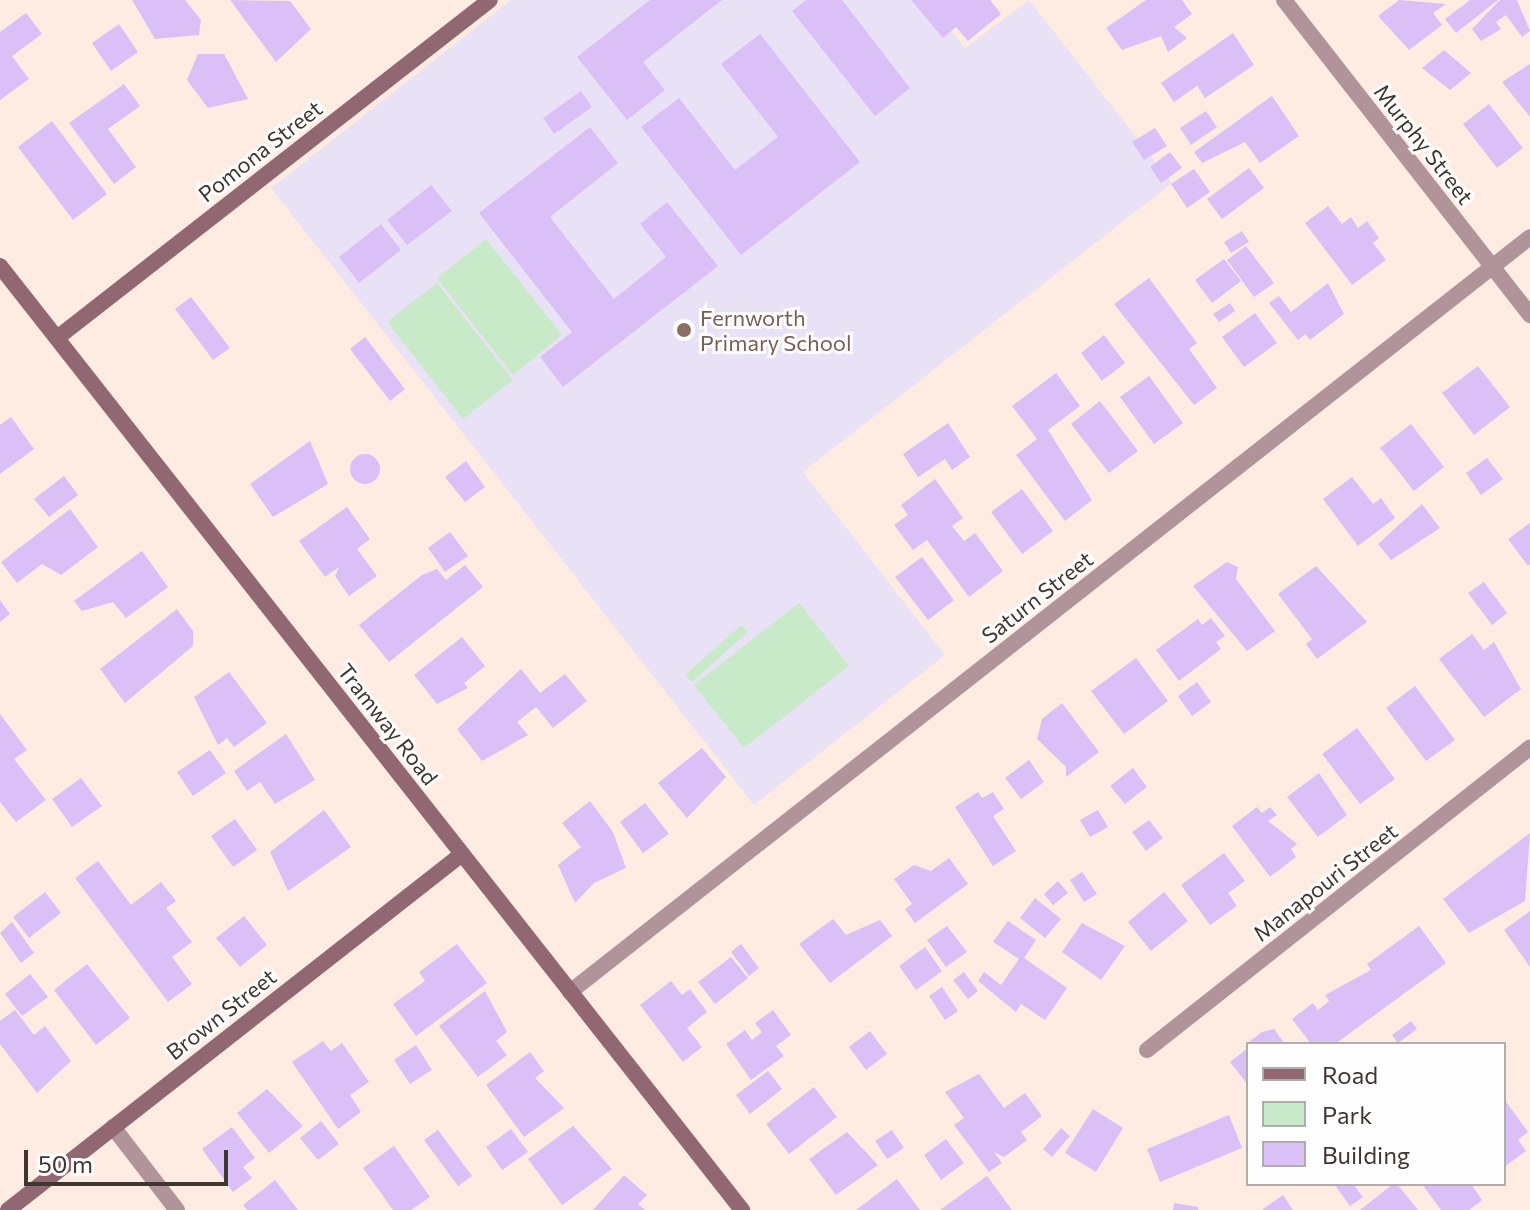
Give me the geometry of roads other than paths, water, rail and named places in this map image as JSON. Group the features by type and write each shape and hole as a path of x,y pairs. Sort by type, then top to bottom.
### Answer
{"street":[{"name":"Pomona Street","path":"57,338 490,0"},
{"name":"Murphy Street","path":"1284,0 1530,315"},
{"name":"Saturn Street","path":"570,992 1530,237"},
{"name":"Tramway Road","path":"0,266 742,1210"},
{"name":"Manapouri Street","path":"1147,1050 1530,748"},
{"name":"Brown Street","path":"8,1210 462,854"},
{"path":"113,1127 177,1210"}],"place":[{"name":"Fernworth Primary School","path":"684,330"}]}
